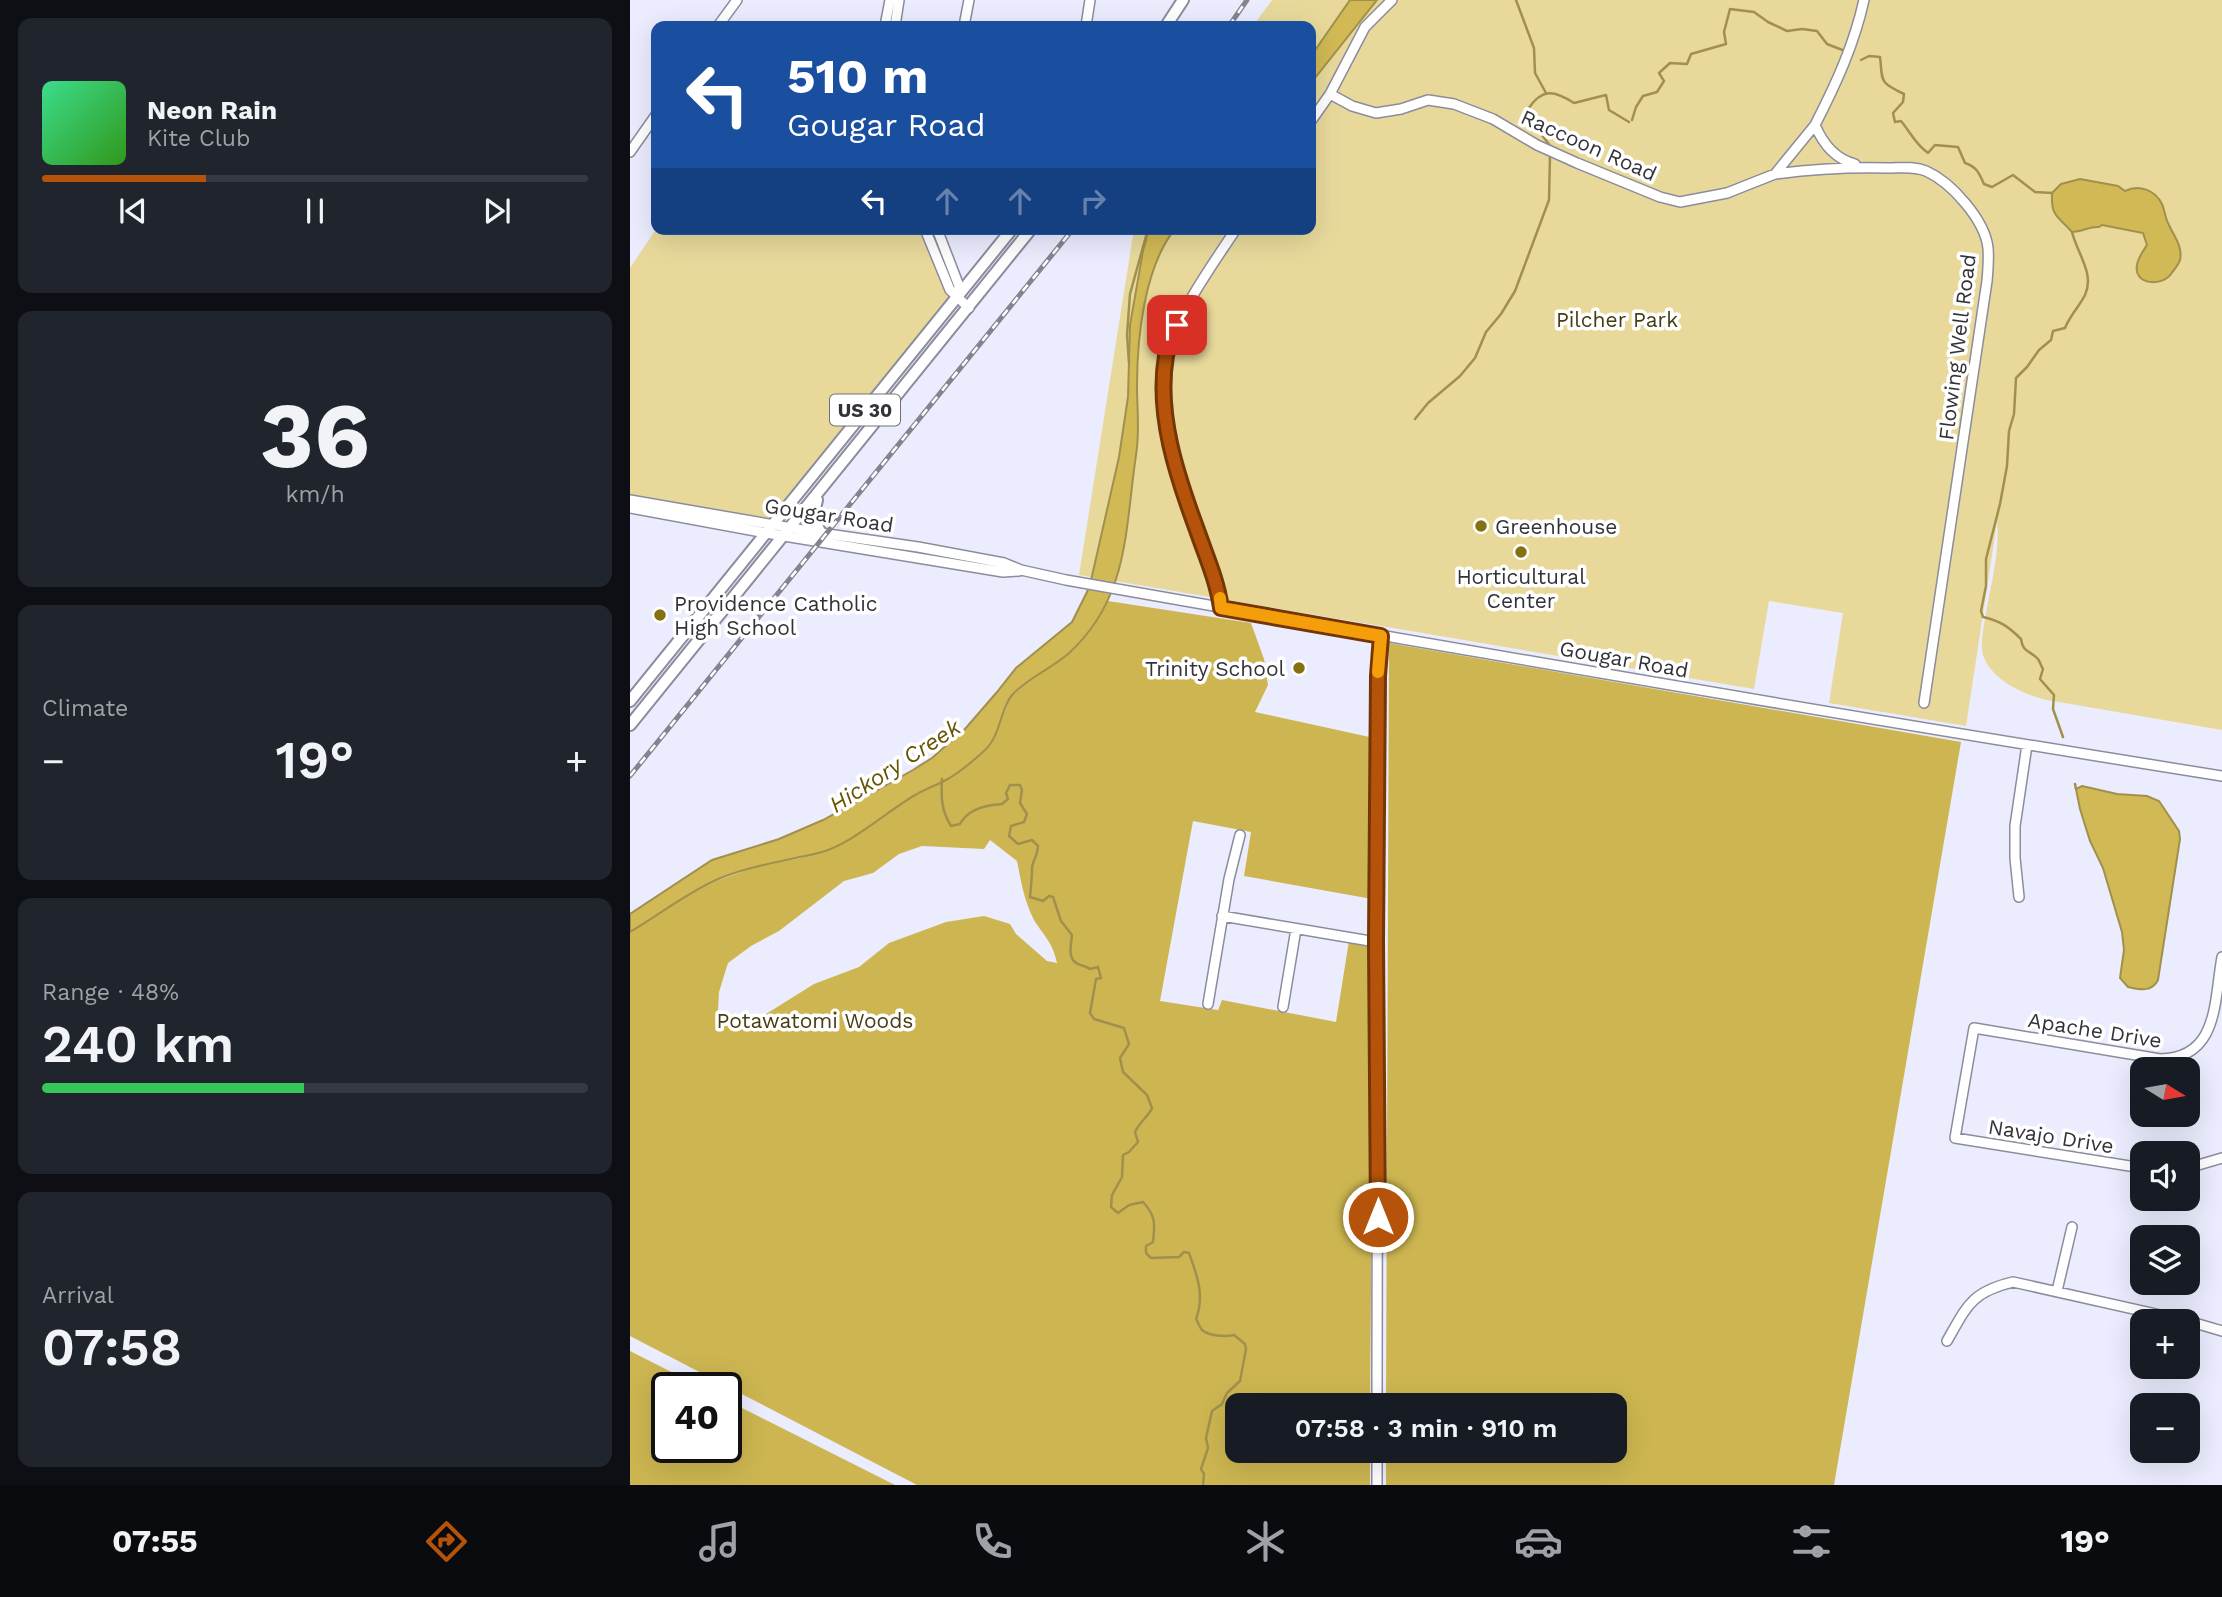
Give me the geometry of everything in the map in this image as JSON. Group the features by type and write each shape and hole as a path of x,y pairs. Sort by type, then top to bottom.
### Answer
{"main road":[{"path":"1169,21 1183,0"},
{"name":"US 30","path":"630,701 1007,235"},
{"name":"US 30","path":"630,725 1026,235"},
{"path":"820,493 813,517 821,533"}],"street":[{"path":"722,21 737,0"},
{"path":"886,21 890,0"},
{"path":"896,21 899,0"},
{"path":"965,21 969,0"},
{"path":"1087,21 1090,0"},
{"path":"1316,114 1330,94 1366,27 1392,0"},
{"name":"Raccoon Road","path":"1330,94 1352,106 1376,113 1401,109 1428,100 1454,104 1493,119 1537,145 1577,163 1660,197 1680,202 1727,193 1775,174 1815,125 1854,41 1864,0"},
{"path":"630,152 651,122"},
{"path":"1815,125 1822,141 1842,161 1863,167"},
{"name":"Flowing Well Road","path":"1775,174 1863,167 1924,170 1941,180 1982,225 1988,247 1987,281 1924,703"},
{"path":"927,235 950,290 969,308"},
{"path":"939,235 959,286 958,296"},
{"path":"1221,608 1218,586 1175,463 1166,418 1163,381 1167,352 1177,325 1232,235"},
{"name":"Gougar Road","path":"630,500 774,524 788,532 1003,572 1021,570"},
{"name":"Gougar Road","path":"630,508 766,533 821,533 939,551 1004,563 1021,570 1066,580 1221,608 2222,776"},
{"path":"1377,1393 1376,942 1378,676 1381,636"},
{"path":"2019,897 2015,826 2027,745"},
{"path":"1208,1004 1222,916 1240,835"},
{"path":"1222,916 1376,942"},
{"path":"1283,1007 1296,929"},
{"name":"Apache Drive","path":"1955,1138 1974,1028 2161,1059 2184,1057 2204,1040 2211,1024 2222,957"},
{"name":"Navajo Drive","path":"1955,1138 2130,1166"},
{"path":"2200,1164 2222,1158"},
{"path":"2057,1291 2072,1227"},
{"path":"1947,1341 1976,1296 1993,1287 2013,1282 2135,1309"},
{"path":"2200,1325 2222,1331"},
{"path":"1377,1463 1377,1485"}],"green space":[{"name":"Pilcher Park","path":"1272,0 2222,0 2222,730 2047,700 2017,689 1998,677 1985,660 1982,650 1996,556 1997,522 1966,726 1829,703 1843,613 1769,601 1754,689 1079,575 1133,235 1316,235 1316,21 1257,21"},
{"path":"652,235 928,235 953,296 772,521 630,500 630,268"},
{"name":"Potawatomi Woods","path":"1108,601 1251,623 1264,659 1268,685 1255,712 1374,738 1372,899 1244,876 1251,832 1193,821 1160,1001 1218,1010 1222,1000 1336,1022 1349,941 1374,945 1370,1393 1225,1393 1225,1463 1370,1463 1370,1485 917,1485 742,1394 742,1372 699,1372 630,1336 630,932 675,901 716,881 755,867 801,858 838,844 918,793 948,779 995,736 1011,695 1070,652 1096,622","holes":["990,840 1017,861 1023,891 1034,920 1051,945 1057,963 1047,961 1016,934 1010,924 984,916 946,922 889,943 859,967 814,984 758,1019 735,1022 723,1017 718,1011 719,992 728,963 751,946 779,931 844,881 873,873 899,854 922,846 984,849"]},
{"path":"1389,643 1961,742 1834,1485 1386,1485 1386,1463 1627,1463 1627,1393 1386,1393"},
{"path":"630,1351 671,1372 651,1372 651,1463 742,1463 742,1408 895,1485 630,1485"}],"shaded area":[{"path":"1350,0 1377,0 1316,77 1316,49"},
{"path":"2080,179 2118,186 2125,191 2141,188 2159,199 2181,255 2174,271 2167,278 2149,282 2139,277 2138,262 2147,245 2143,233 2102,225 2072,232 2059,219 2054,211 2052,193 2061,184"},
{"path":"1147,235 1171,235 1156,263 1144,304 1137,367 1137,446 1121,562 1103,610 1088,633 1068,654 1012,695 990,745 956,774 906,801 843,843 818,853 754,867 716,880 630,932 630,914 712,860 779,839 823,820 932,758 965,729 1016,668 1072,622 1092,576 1119,457 1128,397 1130,325"},
{"path":"2082,786 2117,794 2147,796 2159,801 2179,831 2180,839 2158,980 2152,987 2128,987 2120,978 2124,950 2122,932 2103,868 2090,841 2080,809 2076,789"}],"waterway":[{"path":"1516,0 1534,48 1535,73 1546,93"},
{"path":"1632,120 1643,96 1657,92 1664,81 1659,73 1670,63 1687,64 1691,54 1726,44 1724,32 1730,9 1754,12 1787,31 1817,31 1827,44 1845,51"},
{"path":"1861,60 1869,56 1880,57 1883,80 1904,94 1903,102 1893,113 1895,122 1901,121 1928,153 1935,145 1958,147 1965,163 1977,171 1984,184 1992,187 2013,175 2035,192 2052,193"},
{"path":"1551,147 1535,126 1528,109 1543,94 1554,94 1574,103 1606,95 1609,110 1629,122"},
{"path":"1415,419 1475,358 1486,332 1515,291 1549,200 1550,156"},
{"path":"2063,737 2053,709 2054,695 2040,679 2043,669 2038,659 2025,649 2021,639 2012,631 1999,622 1983,617 1981,611 1986,586 1986,559 2007,466 2016,378 2051,340 2053,331 2065,328 2088,287 2087,271 2072,232"},
{"name":"Hickory Creek","path":"1129,363 1127,335 1130,294 1146,235"},
{"path":"942,779 942,803 951,826 960,824 978,809 1002,804 1008,799 1006,793 1010,785 1020,785 1020,803 1027,814 1024,822 1011,826 1009,836 1018,844 1032,840 1038,846 1032,868 1030,897 1043,901 1049,896 1053,897 1061,921 1072,935 1072,959 1090,969 1098,967 1101,978 1096,979 1090,1013 1094,1019 1124,1028 1129,1044 1120,1058 1123,1072 1147,1095 1152,1108 1135,1132 1138,1142 1123,1155 1122,1177 1112,1195 1111,1207 1118,1213 1129,1205 1143,1202 1154,1225 1153,1242 1146,1246 1146,1253 1151,1258 1179,1257 1184,1252 1189,1253 1199,1286 1200,1302 1196,1319 1201,1329 1213,1335 1234,1335 1245,1344 1240,1381 1227,1393 1222,1404 1212,1411 1206,1438 1208,1448 1201,1469 1204,1474 1203,1485"},
{"path":"2075,784 2076,789"}],"railway":[{"path":"1232,21 1247,0"},
{"path":"630,776 1068,235"}],"slow traffic":[{"path":"1220,598 1221,608 1381,636 1378,672"}],"place":[{"name":"Greenhouse","path":"1481,526"},
{"name":"Horticultural Center","path":"1521,552"},
{"name":"Providence Catholic High School","path":"660,615"},
{"name":"Trinity School","path":"1299,668"}],"route":[{"path":"1177,325 1167,352 1163,381 1166,418 1175,463 1218,586 1221,608 1381,636 1378,660 1376,942 1378,1217"}]}
